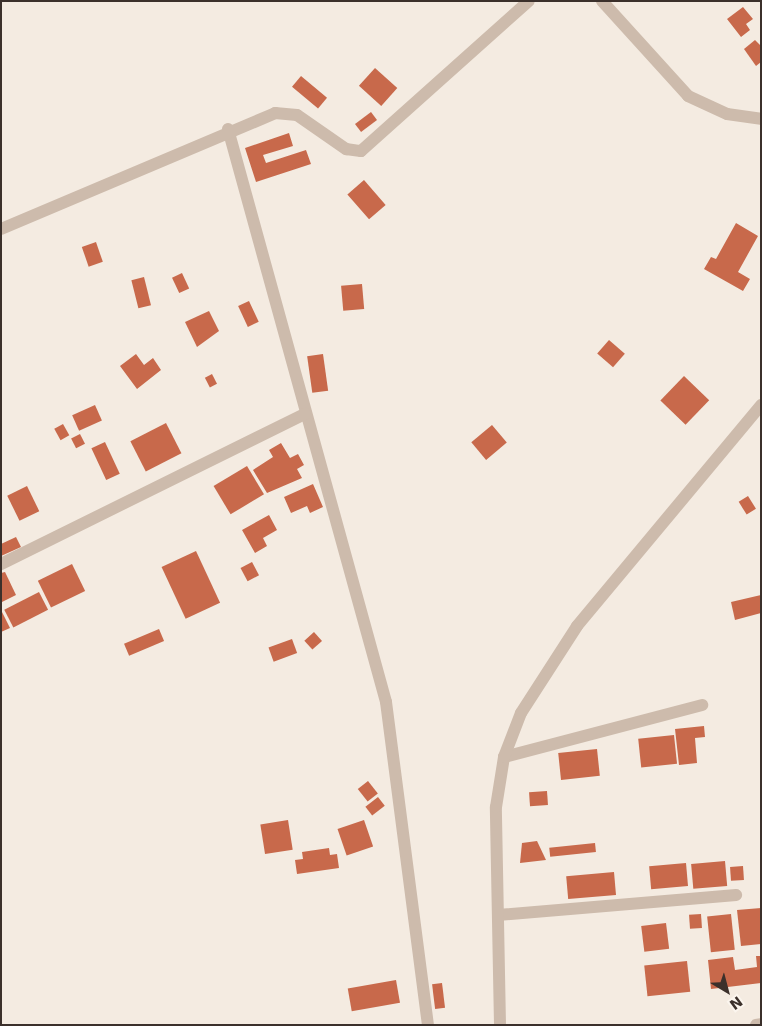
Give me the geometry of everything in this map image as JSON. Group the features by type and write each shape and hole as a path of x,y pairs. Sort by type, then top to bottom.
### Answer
{"street":[{"path":"1,229 228,129 287,112 346,149 361,151 529,1"},
{"path":"602,1 688,96 727,114 761,119"},
{"path":"228,129 386,702 428,1025"},
{"path":"500,1025 496,807 504,757 521,713 577,626 761,405"},
{"path":"1,564 306,414"},
{"path":"504,757 702,705"},
{"path":"498,915 736,895"},
{"path":"756,1025 761,1024"}],"building":[{"path":"743,7 753,19 746,24 750,30 741,37 727,19"},
{"path":"755,40 761,46 761,62 756,66 744,49"},
{"path":"375,68 397,88 381,106 359,86"},
{"path":"301,76 327,98 318,109 292,87"},
{"path":"371,112 377,120 361,132 355,124"},
{"path":"289,133 293,146 263,155 266,163 306,150 311,164 256,182 245,148"},
{"path":"364,180 386,205 369,219 347,194"},
{"path":"736,223 758,236 738,272 750,279 743,291 704,269 711,257 716,259"},
{"path":"96,242 103,262 89,267 82,247"},
{"path":"182,273 189,288 179,293 172,278"},
{"path":"144,277 151,305 138,308 131,280"},
{"path":"362,284 364,309 343,311 341,286"},
{"path":"249,301 259,322 248,327 238,306"},
{"path":"209,311 219,331 197,347 185,322"},
{"path":"609,340 625,354 613,367 597,354"},
{"path":"136,354 144,365 153,358 161,370 137,389 120,366"},
{"path":"323,354 328,391 312,393 307,356"},
{"path":"212,374 217,384 210,387 205,378"},
{"path":"684,376 709,400 686,425 660,400"},
{"path":"95,405 102,421 79,431 72,415"},
{"path":"166,423 181,453 146,471 130,441"},
{"path":"63,424 69,435 61,440 54,429"},
{"path":"492,425 507,443 486,460 471,442"},
{"path":"80,434 85,444 76,448 71,439"},
{"path":"105,442 120,474 106,480 91,448"},
{"path":"281,443 290,458 298,454 304,465 297,469 302,478 267,493 253,470 273,457 269,450"},
{"path":"247,466 264,494 231,514 214,486"},
{"path":"313,484 323,507 310,513 307,506 291,513 284,497"},
{"path":"27,486 39,511 20,521 7,496"},
{"path":"748,496 756,509 747,515 739,502"},
{"path":"269,515 277,530 263,538 267,546 255,553 242,530"},
{"path":"16,537 21,547 1,556 1,544"},
{"path":"196,551 220,603 186,619 162,567"},
{"path":"252,562 259,575 248,581 241,568"},
{"path":"72,564 85,591 51,608 38,581"},
{"path":"5,572 16,595 2,602 1,573"},
{"path":"39,592 48,610 13,628 4,610"},
{"path":"761,595 761,613 735,620 731,602"},
{"path":"1,610 10,628 1,632"},
{"path":"159,629 164,641 129,656 124,644"},
{"path":"314,632 322,641 312,650 304,641"},
{"path":"292,639 297,653 274,662 269,648"},
{"path":"704,726 705,737 695,738 697,763 679,765 675,729"},
{"path":"674,735 677,764 641,768 638,739"},
{"path":"597,749 600,776 561,780 558,753"},
{"path":"368,781 378,794 368,802 358,789"},
{"path":"547,791 548,805 530,806 529,792"},
{"path":"378,797 385,806 372,816 365,807"},
{"path":"288,820 293,850 265,854 260,824"},
{"path":"364,820 373,846 347,856 338,829"},
{"path":"537,841 546,860 520,863 522,843"},
{"path":"595,843 596,852 550,857 549,848"},
{"path":"329,848 330,855 337,854 339,868 297,874 295,860 303,859 302,852"},
{"path":"725,861 727,886 693,889 691,864"},
{"path":"686,863 688,886 651,889 649,866"},
{"path":"743,866 744,880 731,881 730,867"},
{"path":"614,872 616,895 568,899 566,876"},
{"path":"761,908 761,944 741,946 737,910"},
{"path":"701,914 702,928 690,929 689,915"},
{"path":"731,914 735,950 711,952 707,917"},
{"path":"666,923 669,949 644,952 641,926"},
{"path":"756,956 761,956 761,983 711,989 708,960 733,957 735,970 757,967"},
{"path":"687,961 690,992 647,996 644,965"},
{"path":"396,980 400,1003 352,1011 348,989"},
{"path":"442,983 445,1008 435,1009 432,984"}]}
